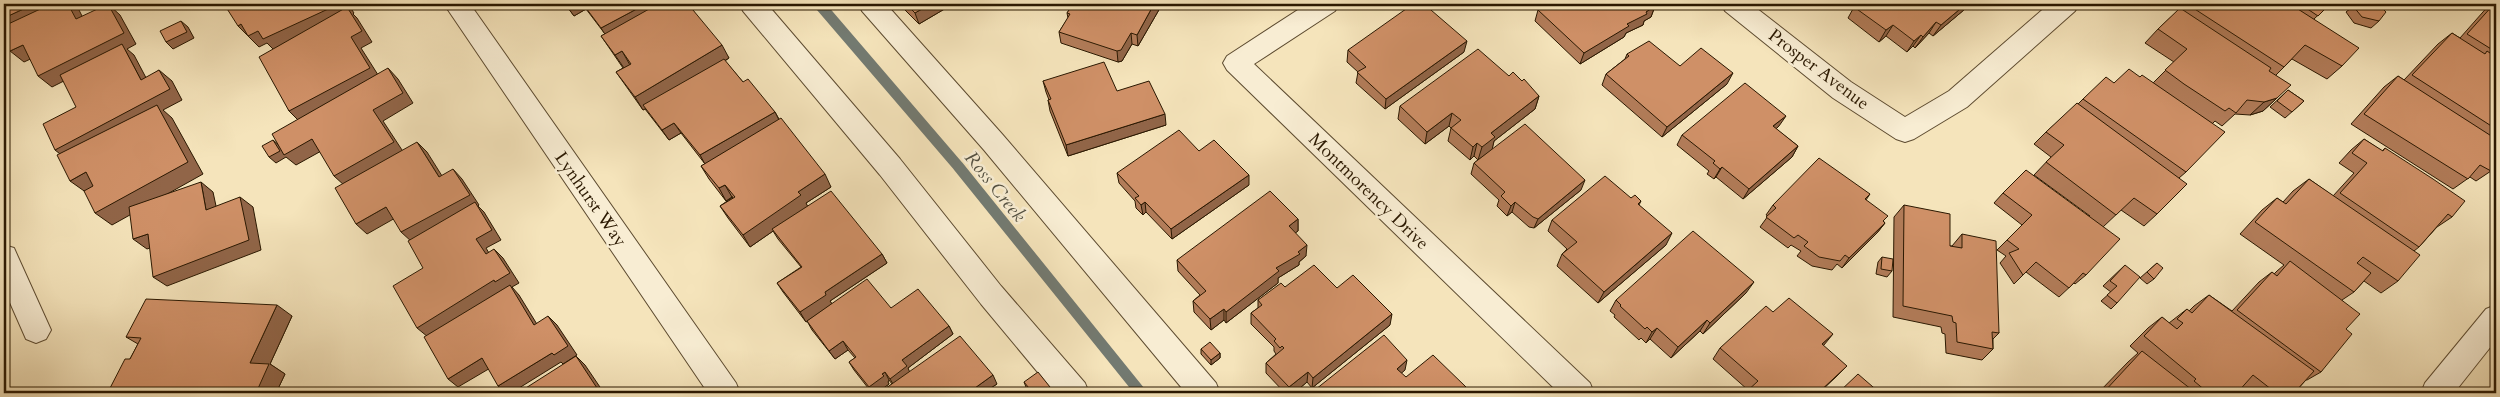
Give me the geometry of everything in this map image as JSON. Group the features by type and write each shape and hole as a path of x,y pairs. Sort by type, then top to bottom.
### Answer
{"street":[{"name":"Lynhurst Way","path":"456,4 725,393"},
{"path":"752,4 890,167 990,295 1074,393"},
{"path":"871,4 993,142 1206,393"},
{"name":"Montmorency Drive","path":"1326,4 1236,63 1579,393"},
{"name":"Prosper Avenue","path":"1734,4 1842,90 1905,131 1958,99 2066,4"},
{"path":"4,257 36,330"},
{"path":"2436,393 2496,318"}],"building":[{"path":"4,4 34,4 4,18"},
{"path":"51,4 68,4 76,19 108,4 124,33 38,76 23,45 10,51 4,39 4,26"},
{"path":"224,4 339,4 263,39 258,31 248,36 241,24 238,26"},
{"path":"583,4 646,4 601,28"},
{"path":"658,4 688,4 722,45 635,97 616,72 631,64 622,51 615,55 601,36"},
{"path":"906,4 930,4 915,13"},
{"path":"1073,4 1154,4 1137,35 1131,33 1121,50 1117,51 1059,32 1070,14 1067,13"},
{"path":"1413,4 1424,4 1467,41 1386,99 1357,72 1366,67 1348,50"},
{"path":"1548,4 1653,4 1655,6 1646,12 1647,14 1627,24 1629,26 1584,53 1538,10"},
{"path":"1858,4 1966,4 1941,25 1936,22 1923,37 1921,35 1914,41 1893,25 1886,30 1854,7"},
{"path":"2187,4 2290,4 2359,48 2342,66 2305,45 2284,67"},
{"path":"2300,4 2330,4 2318,16"},
{"path":"2356,4 2378,4 2386,12 2379,21 2362,17 2353,6"},
{"path":"2496,4 2496,52 2467,34"},
{"path":"347,7 362,31 351,37 370,68 289,111 259,57"},
{"path":"2180,8 2271,68 2269,71 2291,85 2277,98 2264,102 2247,100 2236,113 2229,108 2225,111 2184,84 2165,70 2187,49 2158,29"},
{"path":"181,21 187,32 166,42 160,31"},
{"path":"2452,33 2485,54 2487,51 2496,57 2494,59 2496,61 2496,129 2412,75"},
{"path":"1649,41 1680,66 1701,48 1733,73 1667,127 1606,74 1629,56 1627,54"},
{"path":"122,44 141,80 159,70 170,89 55,150 43,124 76,107 60,75"},
{"path":"1478,49 1509,76 1513,72 1522,81 1524,79 1539,96 1491,133 1495,137 1482,147 1477,143 1473,147 1451,128 1461,120 1452,113 1427,132 1400,106"},
{"path":"724,59 743,82 748,79 775,112 700,155 674,123 662,130 643,105"},
{"path":"1104,62 1117,91 1149,81 1165,114 1066,145 1048,100 1051,99 1043,81"},
{"path":"388,68 403,93 373,110 394,142 334,176 312,139 284,155 272,134"},
{"path":"2129,69 2140,77 2142,75 2225,132 2186,172 2083,99 2106,77 2114,83"},
{"path":"2398,76 2496,139 2496,164 2491,171 2480,165 2468,179 2364,114"},
{"path":"1745,83 1786,116 1773,126 1798,146 1749,189 1722,167 1720,169 1713,163 1715,161 1682,135"},
{"path":"2288,90 2304,101 2292,112 2277,101"},
{"path":"2077,103 2187,184 2157,214 2134,198 2116,215 2046,162 2064,145 2046,132"},
{"path":"157,105 188,162 95,213 84,191 93,186 86,172 70,181 57,155"},
{"path":"781,118 825,174 798,192 801,195 743,235 720,206 735,197 725,185 719,188 701,166"},
{"path":"1525,124 1585,180 1538,219 1515,202 1511,206 1501,196 1505,192 1474,163"},
{"path":"1179,130 1199,151 1214,140 1249,175 1171,229 1145,202 1141,205 1135,198 1139,196 1117,173"},
{"path":"2364,139 2383,151 2385,148 2465,201 2452,217 2448,214 2419,247 2340,193 2367,163 2352,153"},
{"path":"273,140 280,151 269,157 262,146"},
{"path":"417,142 439,177 453,169 470,195 401,232 386,207 356,224 335,188"},
{"path":"1819,158 1870,194 1865,199 1888,216 1883,221 1885,223 1849,258 1845,255 1840,261 1819,257 1804,246 1808,242 1798,235 1794,238 1766,217 1776,208 1773,205"},
{"path":"2026,170 2120,239 2086,275 2083,273 2069,288 2036,262 2023,275 2009,253 2019,249 2007,240 2032,215 2003,193"},
{"path":"1605,176 1631,198 1635,195 1641,201 1638,204 1672,233 1604,292 1562,254 1577,242 1552,220"},
{"path":"2309,179 2420,255 2398,281 2363,257 2357,263 2371,273 2354,292 2255,222 2277,198 2286,204"},
{"path":"201,182 206,210 240,197 249,240 153,277 148,234 133,239 129,207"},
{"path":"831,191 882,254 825,292 826,295 800,312 777,283 802,267 772,229"},
{"path":"1270,191 1298,219 1289,226 1307,245 1298,252 1300,254 1276,268 1279,271 1226,312 1224,309 1210,319 1193,301 1206,291 1177,260"},
{"path":"475,202 492,230 476,239 486,254 494,249 510,273 495,282 494,280 417,328 393,286 423,268 408,241"},
{"path":"1904,205 1950,214 1950,246 1962,248 1962,234 1996,241 1999,333 1992,332 1993,349 1957,342 1956,323 1953,322 1952,316 1903,306"},
{"path":"1693,231 1754,282 1710,323 1707,320 1678,347 1657,328 1652,332 1647,327 1645,329 1616,300"},
{"path":"1882,257 1893,259 1892,271 1881,269"},
{"path":"2290,261 2360,314 2346,329 2352,334 2321,372 2237,310 2272,272 2277,276"},
{"path":"2157,263 2163,268 2154,279 2147,272"},
{"path":"1314,265 1337,288 1353,275 1392,314 1313,378 1308,372 1289,387 1266,363 1284,348 1282,346 1280,348 1274,341 1276,339 1251,313 1262,305 1258,300 1281,283 1285,287"},
{"path":"2125,265 2140,277 2117,303 2107,295 2117,286 2110,281"},
{"path":"867,279 891,308 918,289 949,326 902,360 907,366 890,379 885,372 882,374 884,376 869,387 849,362 856,357 843,341 829,351 807,321"},
{"path":"510,285 534,325 548,316 568,346 554,355 552,353 498,386 482,358 448,379 424,337"},
{"path":"2209,295 2314,371 2294,393 2276,393 2253,375 2237,393 2214,393 2207,388 2206,391 2194,381 2196,379 2144,336 2162,317 2177,329 2183,323 2177,319 2187,309 2192,313"},
{"path":"1789,298 1833,334 1822,344 1847,366 1818,393 1745,393 1758,381 1720,348 1766,306 1773,312"},
{"path":"146,299 277,305 250,363 269,364 256,393 108,392 125,359 130,359 141,338 126,337"},
{"path":"1384,335 1407,360 1397,369 1406,377 1433,355 1466,387 1459,393 1311,393"},
{"path":"960,336 993,375 968,393 879,393"},
{"path":"1210,342 1220,353 1211,360 1201,349"},
{"path":"2142,351 2196,393 2103,393"},
{"path":"576,356 597,388 590,393 518,393"},
{"path":"1038,372 1050,387 1041,393 1033,393 1024,382"},
{"path":"1858,374 1880,393 1838,393"}],"waterway":[{"name":"Ross Creek","path":"819,4 958,166 1141,393"}]}
